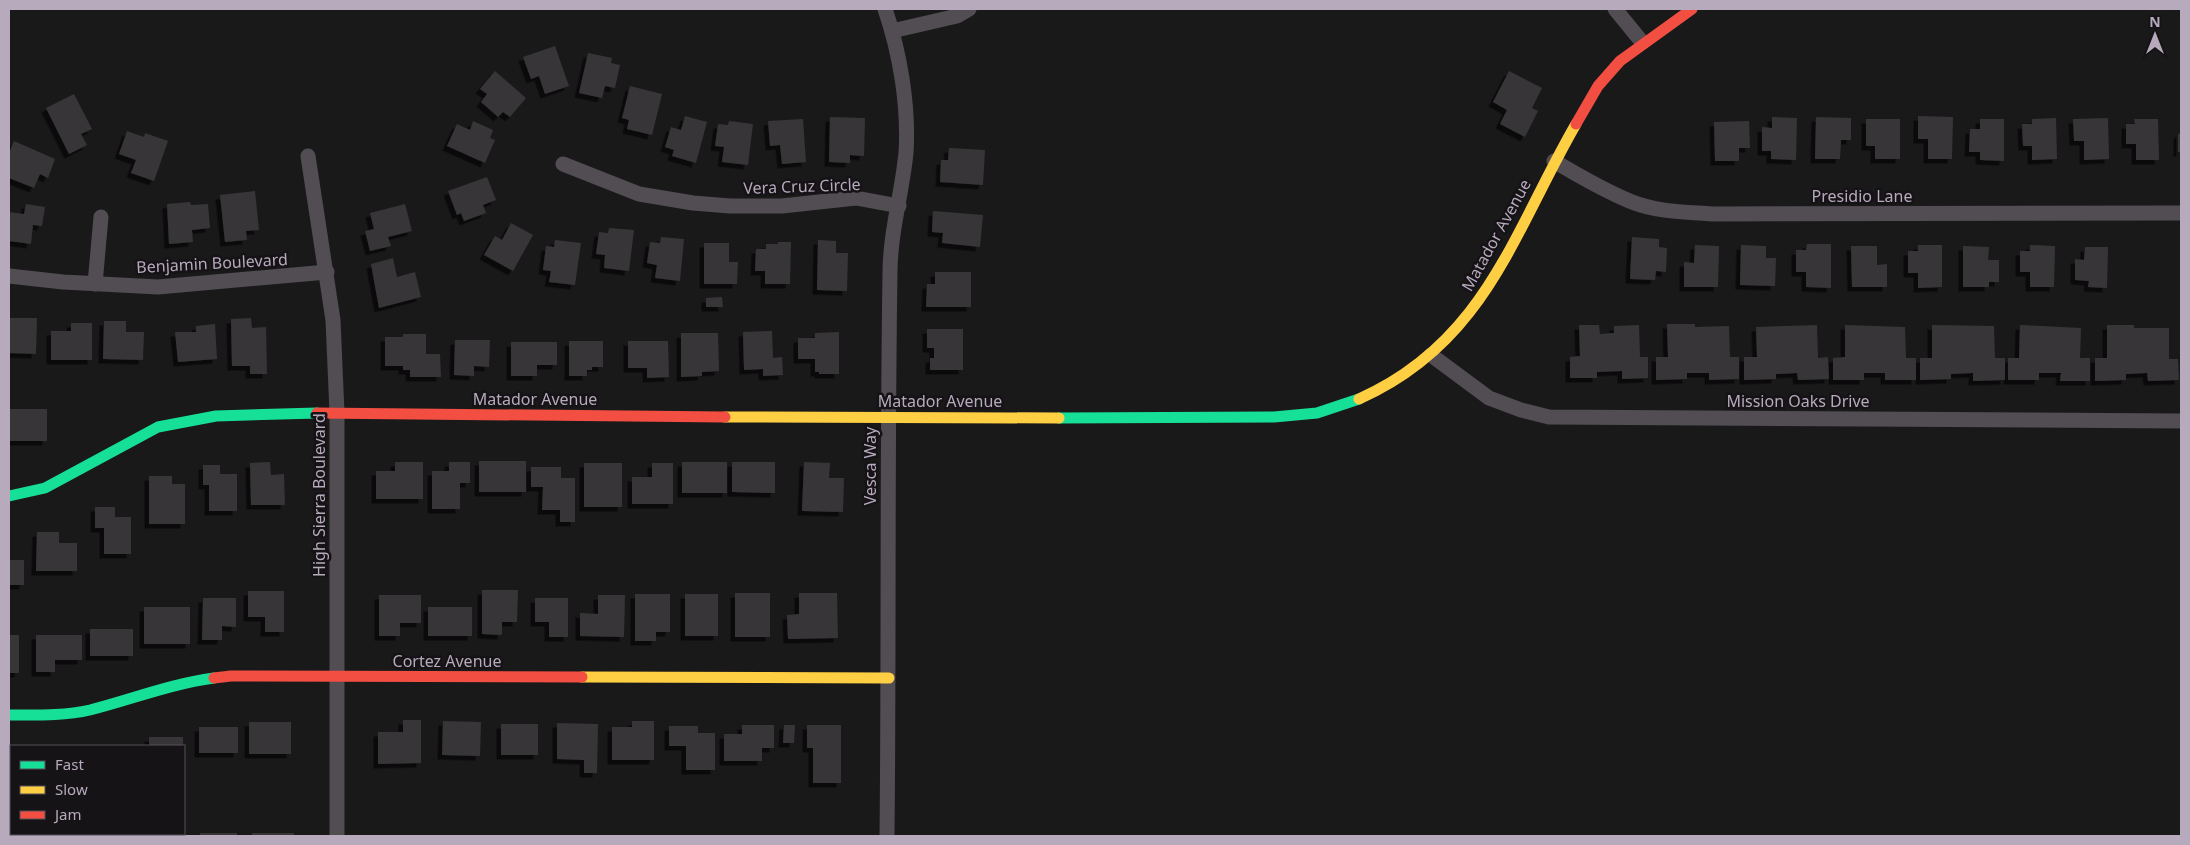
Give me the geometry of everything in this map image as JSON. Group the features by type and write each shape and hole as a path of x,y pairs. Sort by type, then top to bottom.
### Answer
{"street":[{"name":"Vesca Way","path":"885,9 892,31 905,108 906,151 890,261 887,418 889,678 887,836"},
{"path":"892,31 957,16 969,9"},
{"path":"1616,9 1642,42"},
{"name":"Matador Avenue","path":"9,496 45,488 158,427 216,416 337,414 887,418 1274,417 1321,412 1366,397 1400,379 1431,355 1464,322 1490,285 1554,161 1588,103 1611,70 1642,42 1679,20 1692,9"},
{"name":"High Sierra Boulevard","path":"308,156 333,320 337,414 337,836"},
{"name":"Presidio Lane","path":"1554,161 1600,187 1634,203 1669,211 1712,214 2181,213"},
{"name":"Vera Cruz Circle","path":"563,164 639,194 693,203 730,206 782,206 856,198 899,206"},
{"path":"95,284 101,217"},
{"name":"Benjamin Boulevard","path":"9,276 95,284 158,287 327,272"},
{"name":"Mission Oaks Drive","path":"1431,355 1490,398 1521,410 1549,417 2181,421"},
{"name":"Cortez Avenue","path":"9,715 52,715 89,710 184,682 231,676 889,678"}],"building":[{"path":"555,46 569,86 545,94 539,76 531,79 523,57"},
{"path":"588,53 612,58 611,63 620,65 615,88 605,86 602,98 579,93"},
{"path":"495,71 526,98 510,117 503,112 498,117 481,102 487,94 480,89"},
{"path":"1509,71 1542,88 1532,108 1538,111 1525,137 1500,124 1507,110 1493,102"},
{"path":"630,86 662,94 652,135 627,129 629,120 622,118"},
{"path":"74,94 92,129 81,134 87,145 69,154 46,108"},
{"path":"685,116 707,122 696,163 672,156 674,150 665,147 671,127 681,130"},
{"path":"1918,116 1953,117 1952,159 1928,159 1928,139 1918,139"},
{"path":"830,117 865,118 864,156 850,155 850,163 829,162"},
{"path":"1772,117 1797,118 1796,160 1771,159 1771,151 1762,151 1762,127 1772,128"},
{"path":"1816,117 1851,118 1851,140 1841,140 1840,159 1815,159"},
{"path":"2056,118 2057,159 2032,160 2032,146 2023,146 2022,124 2032,124 2032,119"},
{"path":"2108,118 2109,159 2084,160 2084,141 2074,141 2073,119"},
{"path":"803,119 806,162 782,164 780,145 770,146 768,121"},
{"path":"1866,119 1900,119 1900,159 1875,159 1875,146 1866,146"},
{"path":"1980,119 2004,119 2004,161 1980,160 1980,152 1969,152 1970,129 1980,129"},
{"path":"2134,119 2158,119 2159,160 2136,160 2136,144 2126,144 2126,124 2135,124"},
{"path":"473,121 493,130 490,138 495,140 485,163 447,146 457,124 470,130"},
{"path":"729,121 753,124 748,165 722,162 724,147 715,146 718,124 728,125"},
{"path":"1749,121 1750,148 1739,148 1739,161 1715,161 1714,122"},
{"path":"127,131 144,137 145,133 168,141 154,181 131,173 136,160 119,154"},
{"path":"2181,133 2181,152 2178,152 2178,134"},
{"path":"14,141 55,159 48,178 40,174 34,188 9,178 9,153"},
{"path":"949,148 985,150 983,185 940,182 941,160 948,160"},
{"path":"487,177 496,200 483,205 486,213 464,221 461,213 457,215 448,191"},
{"path":"255,191 259,230 246,231 247,240 225,242 220,195"},
{"path":"190,202 191,205 208,204 210,228 192,230 193,242 169,244 167,204"},
{"path":"26,204 45,207 42,226 33,225 31,244 9,241 9,212 24,214"},
{"path":"405,204 412,231 388,237 391,246 370,251 365,231 374,229 370,213"},
{"path":"933,211 983,215 980,247 942,243 943,233 932,232"},
{"path":"511,223 533,235 513,271 484,255 495,236 502,240"},
{"path":"609,228 634,230 629,271 604,268 605,255 596,254 599,232 608,233"},
{"path":"661,237 684,239 680,281 655,278 657,265 647,263 650,242 660,243"},
{"path":"1632,237 1659,239 1659,247 1667,248 1666,272 1656,271 1655,280 1630,279"},
{"path":"555,240 581,243 575,285 549,282 551,271 543,270 546,246 554,247"},
{"path":"818,240 836,241 836,253 848,253 847,291 817,290"},
{"path":"778,242 791,242 790,284 765,284 765,271 755,271 756,249 766,249 766,244 778,244"},
{"path":"704,243 729,243 729,262 738,262 737,284 704,284"},
{"path":"1807,244 1831,244 1831,288 1806,287 1806,272 1796,272 1796,250 1806,250"},
{"path":"1695,245 1719,246 1718,287 1684,287 1684,262 1694,263"},
{"path":"1741,245 1766,246 1766,258 1776,258 1775,286 1740,285"},
{"path":"1918,245 1942,245 1942,287 1918,288 1918,273 1908,273 1908,251 1918,251"},
{"path":"2030,245 2055,246 2054,287 2030,287 2030,272 2020,272 2020,251 2030,251"},
{"path":"1851,246 1877,246 1877,265 1887,264 1887,287 1852,287"},
{"path":"1963,246 1989,247 1988,260 1999,260 1999,282 1989,282 1989,287 1963,287"},
{"path":"2085,247 2108,247 2107,288 2088,287 2089,281 2075,280 2075,259 2084,260"},
{"path":"393,258 397,277 415,272 421,297 379,308 371,264"},
{"path":"935,272 971,272 971,307 926,307 927,284 935,284"},
{"path":"722,297 723,307 706,307 706,298"},
{"path":"9,318 37,318 36,354 9,353"},
{"path":"251,318 252,328 266,327 267,374 250,374 250,366 232,366 231,319"},
{"path":"104,321 126,321 126,332 144,332 143,360 103,359"},
{"path":"71,323 92,323 92,360 51,360 51,331 71,331"},
{"path":"215,324 217,359 178,362 175,332 196,332 196,326"},
{"path":"1667,324 1695,324 1695,327 1729,326 1730,357 1739,357 1739,379 1709,380 1709,373 1687,373 1687,379 1656,380 1656,357 1668,357"},
{"path":"1579,325 1599,325 1600,334 1614,333 1614,326 1639,325 1640,357 1648,357 1648,378 1622,379 1622,371 1597,372 1597,378 1570,378 1570,357 1580,356"},
{"path":"1817,325 1818,358 1828,357 1829,379 1798,380 1797,373 1776,374 1776,379 1744,380 1744,357 1757,357 1756,327"},
{"path":"1845,325 1905,327 1906,358 1916,358 1916,380 1885,380 1885,373 1864,373 1864,380 1833,380 1833,358 1845,357"},
{"path":"1932,325 1994,326 1995,358 2005,358 2005,380 1973,381 1973,373 1951,374 1951,379 1920,380 1920,358 1932,358"},
{"path":"2020,325 2081,328 2080,358 2090,358 2090,381 2060,381 2061,373 2039,373 2039,380 2008,380 2008,358 2019,358"},
{"path":"2107,325 2134,325 2134,328 2169,328 2169,359 2178,359 2179,380 2148,381 2147,373 2126,374 2126,380 2095,381 2095,358 2107,358"},
{"path":"927,329 963,329 963,370 930,370 930,358 934,358 934,348 927,348"},
{"path":"772,331 773,358 782,357 783,375 763,376 763,369 744,370 743,332"},
{"path":"839,332 839,374 819,374 819,372 815,372 815,359 798,359 798,338 815,338 815,333"},
{"path":"681,333 718,333 719,371 702,372 702,376 681,377"},
{"path":"403,334 426,334 426,354 440,354 441,377 410,377 410,370 403,370 403,366 385,366 385,337 403,337"},
{"path":"455,340 490,340 489,367 474,366 474,376 454,375"},
{"path":"569,341 603,341 603,367 592,367 592,370 587,370 587,376 569,376"},
{"path":"628,341 668,341 669,377 647,378 647,368 628,368"},
{"path":"511,342 557,342 557,365 537,365 537,376 511,376"},
{"path":"9,409 47,409 47,441 9,441"},
{"path":"479,461 526,461 526,492 479,492"},
{"path":"270,462 271,475 284,474 285,505 251,505 250,463"},
{"path":"395,462 423,462 423,499 376,499 376,471 395,471"},
{"path":"449,462 470,462 470,483 460,483 460,509 432,509 432,471 449,471"},
{"path":"682,462 727,462 727,493 682,493"},
{"path":"732,462 775,462 775,493 732,492"},
{"path":"804,462 830,463 829,478 844,478 843,512 802,511"},
{"path":"584,463 622,463 622,507 584,507"},
{"path":"652,463 673,463 673,504 632,504 632,477 652,477"},
{"path":"203,465 220,465 220,474 237,474 237,511 209,511 209,485 203,485"},
{"path":"531,467 561,467 561,478 575,478 575,522 560,522 560,510 542,510 543,487 531,487"},
{"path":"149,476 172,476 172,484 185,484 185,524 149,524"},
{"path":"95,507 115,507 115,517 131,517 131,554 104,554 104,528 95,528"},
{"path":"37,532 59,532 59,543 77,543 77,571 36,571"},
{"path":"9,560 24,560 24,585 9,585"},
{"path":"482,590 518,590 517,622 502,622 502,635 482,634"},
{"path":"248,591 284,591 284,632 265,632 265,617 248,617"},
{"path":"735,593 770,593 770,637 735,637"},
{"path":"799,593 837,593 838,638 788,639 787,615 799,614"},
{"path":"635,594 670,594 670,632 656,632 656,641 635,641"},
{"path":"685,594 718,594 718,636 685,636"},
{"path":"379,595 421,595 421,623 400,623 400,636 379,636"},
{"path":"598,595 625,595 624,637 580,636 580,613 598,614"},
{"path":"203,598 236,598 236,627 222,626 222,640 202,640"},
{"path":"535,598 568,598 568,637 549,637 549,622 535,622"},
{"path":"144,607 190,607 190,644 144,644"},
{"path":"428,607 472,607 472,636 428,636"},
{"path":"90,629 133,629 133,656 90,656"},
{"path":"9,635 19,635 19,673 9,673"},
{"path":"36,635 82,635 82,660 55,660 55,672 36,672"},
{"path":"403,720 421,720 421,763 378,764 378,732 403,732"},
{"path":"443,721 481,722 480,756 442,755"},
{"path":"632,721 654,721 654,760 612,760 612,727 632,727"},
{"path":"249,722 291,722 291,754 249,754"},
{"path":"557,723 598,724 597,773 584,773 584,760 557,759"},
{"path":"501,724 538,724 538,755 501,755"},
{"path":"742,725 774,725 774,748 762,748 762,761 724,761 724,734 742,734"},
{"path":"784,725 795,725 794,743 783,743"},
{"path":"807,725 841,725 841,783 813,783 813,748 807,748"},
{"path":"669,726 698,726 698,733 715,733 715,770 686,770 686,746 669,746"},
{"path":"199,727 238,727 238,753 199,753"},
{"path":"149,737 183,737 183,745 149,745"},
{"path":"9,759 10,759 10,786"},
{"path":"200,833 237,833 237,836 200,836"},
{"path":"252,833 294,833 294,836 252,836"}],"traffic: fast":[{"path":"1059,418 1274,417 1317,413 1359,399"},
{"path":"9,496 45,488 158,427 216,416 317,413"},
{"path":"9,715 50,715 80,712 167,688 214,678"}],"traffic: slow":[{"path":"1359,399 1402,376 1437,348 1466,316 1491,281 1513,244 1576,124"},
{"path":"725,417 1059,418"},
{"path":"582,677 889,678"}],"traffic: jam":[{"path":"1576,124 1598,86 1620,61 1692,9"},
{"path":"317,413 725,417"},
{"path":"214,678 231,676 582,677"}]}
